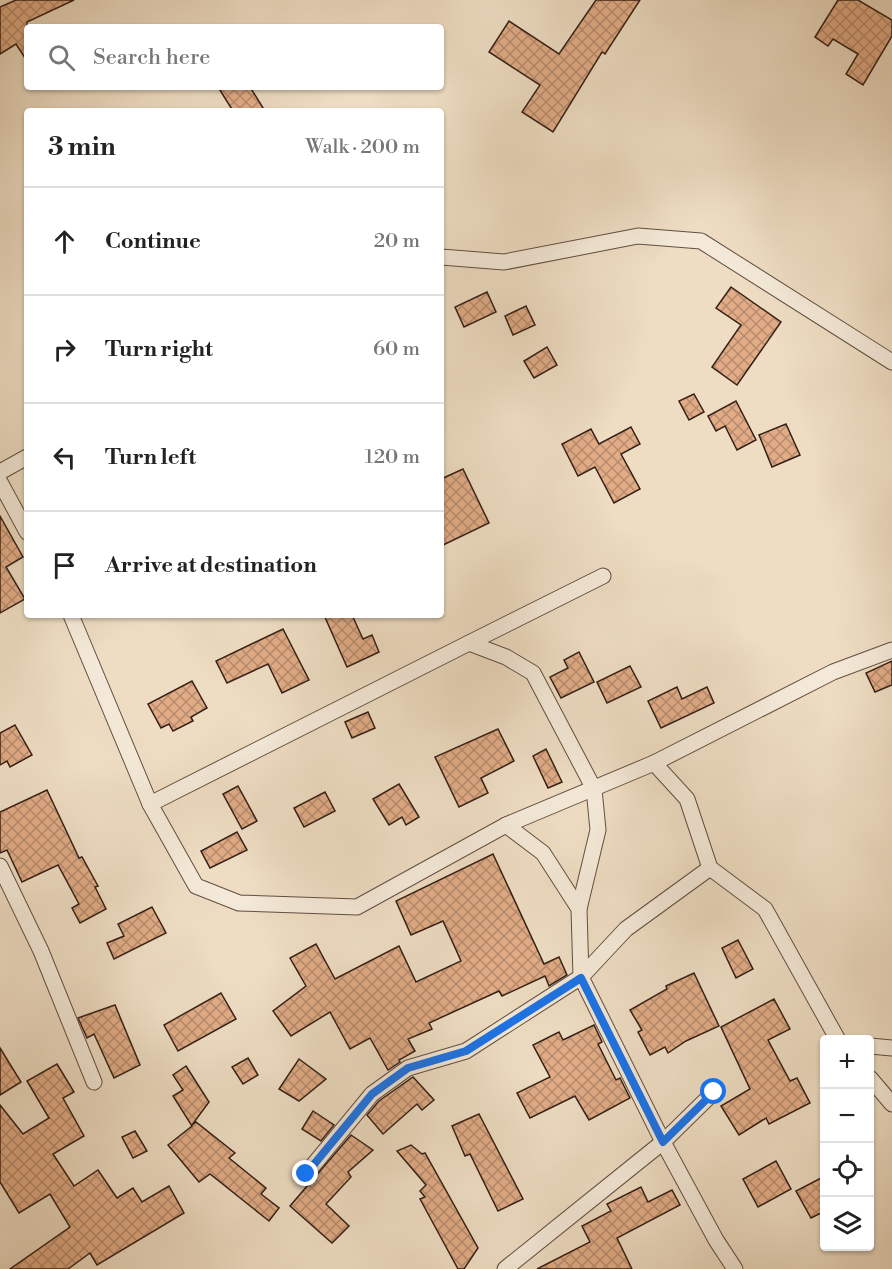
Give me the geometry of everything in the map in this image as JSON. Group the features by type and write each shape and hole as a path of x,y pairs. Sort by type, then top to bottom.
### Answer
{"street":[{"path":"444,257 504,262 638,236 701,241 892,362"},
{"path":"0,472 24,459"},
{"path":"0,482 24,526"},
{"path":"150,804 603,576"},
{"path":"72,618 150,804 196,886 239,903 357,907 506,825 654,763 833,672 892,650"},
{"path":"469,644 506,657 533,673 594,789 598,830 579,909 581,978 663,1142 716,1240 735,1269"},
{"path":"654,763 687,799 710,868 765,909 835,1035"},
{"path":"506,825 543,853 579,909"},
{"path":"0,866 41,951 94,1082"},
{"path":"306,1174 372,1094 408,1068 466,1051 581,978 626,929 710,868"},
{"path":"874,1046 892,1048"},
{"path":"874,1083 892,1104"},
{"path":"505,1269 663,1142 714,1092"}],"building":[{"path":"16,0 74,0 24,24 24,56 16,44 0,54 0,7"},
{"path":"596,0 640,0 605,54 602,52 553,132 522,112 540,85 489,52 509,21 559,54"},
{"path":"838,0 858,0 892,20 892,36 863,85 846,74 858,54 833,39 828,46 815,37"},
{"path":"220,90 252,90 263,108 231,108"},
{"path":"731,287 781,322 737,385 712,367 741,325 716,308"},
{"path":"487,292 496,312 464,327 455,307"},
{"path":"526,306 535,325 513,335 505,316"},
{"path":"547,347 557,365 534,378 524,361"},
{"path":"694,394 704,412 689,420 679,401"},
{"path":"736,401 756,440 737,450 725,426 716,431 708,416"},
{"path":"786,424 800,455 772,467 759,435"},
{"path":"631,427 640,444 621,454 640,489 614,503 595,467 578,476 562,444 591,429 599,444"},
{"path":"463,469 489,523 444,545 444,478"},
{"path":"0,516 23,557 6,567 24,600 0,613"},
{"path":"325,618 353,618 363,639 372,635 379,652 347,667"},
{"path":"283,629 309,680 282,693 268,664 227,683 216,661"},
{"path":"579,652 594,682 561,698 550,677 568,668 564,660"},
{"path":"892,661 892,685 875,692 866,673"},
{"path":"630,666 641,687 607,703 597,682"},
{"path":"192,681 207,708 191,717 193,721 173,731 169,724 161,728 148,704"},
{"path":"677,687 682,699 707,687 714,703 661,728 648,701"},
{"path":"368,712 375,728 352,738 345,722"},
{"path":"15,725 32,755 10,767 7,761 0,765 0,733"},
{"path":"498,729 514,761 481,778 488,793 459,807 435,757"},
{"path":"546,749 562,782 548,788 533,756"},
{"path":"399,784 419,817 406,825 402,817 389,825 373,799"},
{"path":"238,786 257,821 242,829 223,794"},
{"path":"47,790 79,858 82,857 98,886 95,887 106,909 80,923 72,908 79,904 58,865 22,882 7,850 0,853 0,812"},
{"path":"325,792 335,811 304,827 294,808"},
{"path":"237,832 247,850 210,868 201,851"},
{"path":"493,854 544,964 559,957 567,975 549,986 545,976 502,996 499,991 429,1023 432,1029 408,1039 415,1051 399,1060 400,1062 388,1070 370,1038 350,1049 330,1012 291,1036 273,1011 306,986 290,958 316,944 335,979 399,946 416,982 461,961 443,921 411,935 396,901"},
{"path":"152,907 166,933 114,959 107,943 124,936 118,924"},
{"path":"738,940 753,969 736,978 722,948"},
{"path":"694,973 719,1026 686,1041 668,1053 665,1047 650,1055 638,1032 642,1030 630,1010 667,989 666,986"},
{"path":"221,993 236,1019 178,1051 164,1025"},
{"path":"774,999 790,1029 768,1040 790,1081 797,1078 810,1103 769,1124 766,1118 739,1135 721,1106 750,1089 721,1027"},
{"path":"115,1005 140,1065 114,1078 94,1034 87,1038 78,1018"},
{"path":"594,1025 602,1042 598,1044 616,1080 620,1078 630,1098 589,1120 575,1096 530,1118 517,1093 550,1077 533,1045 559,1032 563,1040"},
{"path":"0,1048 21,1082 0,1095"},
{"path":"248,1058 258,1075 243,1084 232,1067"},
{"path":"299,1059 326,1079 299,1101 279,1089"},
{"path":"57,1064 74,1092 63,1098 84,1136 53,1154 74,1186 98,1170 117,1198 133,1188 142,1202 169,1186 184,1213 97,1265 90,1253 68,1269 10,1269 70,1227 50,1194 19,1213 0,1182 0,1105 23,1134 49,1118 27,1081"},
{"path":"186,1066 209,1102 192,1125 196,1122 235,1153 229,1158 266,1188 261,1194 279,1208 269,1221 210,1174 199,1182 168,1145 192,1126 173,1096 183,1090 173,1075"},
{"path":"413,1077 434,1100 422,1110 417,1104 383,1134 367,1115 379,1101"},
{"path":"313,1111 334,1125 321,1141 302,1129"},
{"path":"479,1114 523,1199 498,1211 470,1154 465,1156 452,1126"},
{"path":"135,1131 147,1151 133,1158 122,1137"},
{"path":"351,1135 373,1150 348,1172 351,1177 326,1204 349,1226 332,1243 290,1206"},
{"path":"411,1145 422,1154 425,1153 478,1248 464,1269 458,1269 420,1199 425,1197 420,1191 426,1185 397,1151"},
{"path":"776,1161 791,1189 758,1207 743,1179"},
{"path":"820,1179 820,1214 811,1218 796,1191"},
{"path":"641,1187 648,1202 672,1190 680,1205 617,1238 632,1269 537,1269 590,1242 582,1226 611,1211 607,1204"}],"route":[{"path":"306,1174 372,1094 408,1068 466,1051 581,978 663,1142 714,1092"}]}
